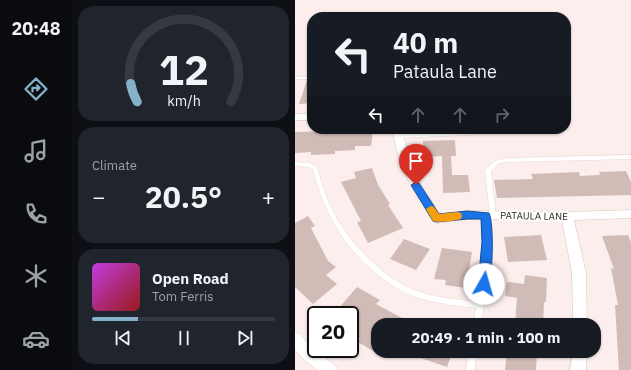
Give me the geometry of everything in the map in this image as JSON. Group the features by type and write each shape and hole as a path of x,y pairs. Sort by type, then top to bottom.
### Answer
{"street":[{"path":"295,117 307,116"},
{"name":"PATAULA LANE","path":"399,134 403,160 416,185 437,218 467,215 567,216 631,214"},
{"path":"567,216 579,273 579,318"},
{"path":"295,339 307,353 330,370"},
{"path":"578,370 579,358"}],"lane":[{"path":"295,78 307,78"},
{"path":"478,318 486,273 489,215 488,170 497,162 507,160 631,157"},
{"path":"295,164 309,165 315,168 327,208 345,238 370,266 396,284 411,292 480,306"},
{"path":"470,370 472,358"}],"building":[{"path":"307,80 307,103 299,104"},
{"path":"295,132 307,132 307,134 372,134 371,146 355,146 355,150 335,151 335,154 311,155 311,152 295,153"},
{"path":"455,140 456,156 451,156 452,175 468,175 470,192 443,193 442,156 423,157 423,141"},
{"path":"372,168 378,185 390,204 388,205 403,228 368,243 357,222 361,221 341,182 356,178 354,172"},
{"path":"626,171 631,182 631,195 497,198 494,180 533,179 531,174 579,172 580,176 600,175 599,172"},
{"path":"308,216 315,226 311,228 328,261 336,267 326,275 337,284 313,304 295,287 295,223"},
{"path":"541,235 547,260 508,262 504,237"},
{"path":"628,235 631,242 631,370 619,370 615,305 618,305 611,268 614,269 602,236"},
{"path":"404,239 430,249 416,270 390,259"},
{"path":"442,248 472,252 466,288 445,285 446,280 434,279"},
{"path":"525,275 547,278 546,302 544,302 543,318 516,318 517,298 505,296 507,282 524,284"},
{"path":"357,287 380,300 376,304 402,318 371,318 371,350 359,343 359,306 341,306"},
{"path":"421,358 450,358 447,367"},
{"path":"506,358 537,358 536,370 505,370"}],"slow traffic":[{"path":"431,209 437,218 457,216"}],"route":[{"path":"416,185 437,218 485,215 487,242 486,273 484,284"}]}
